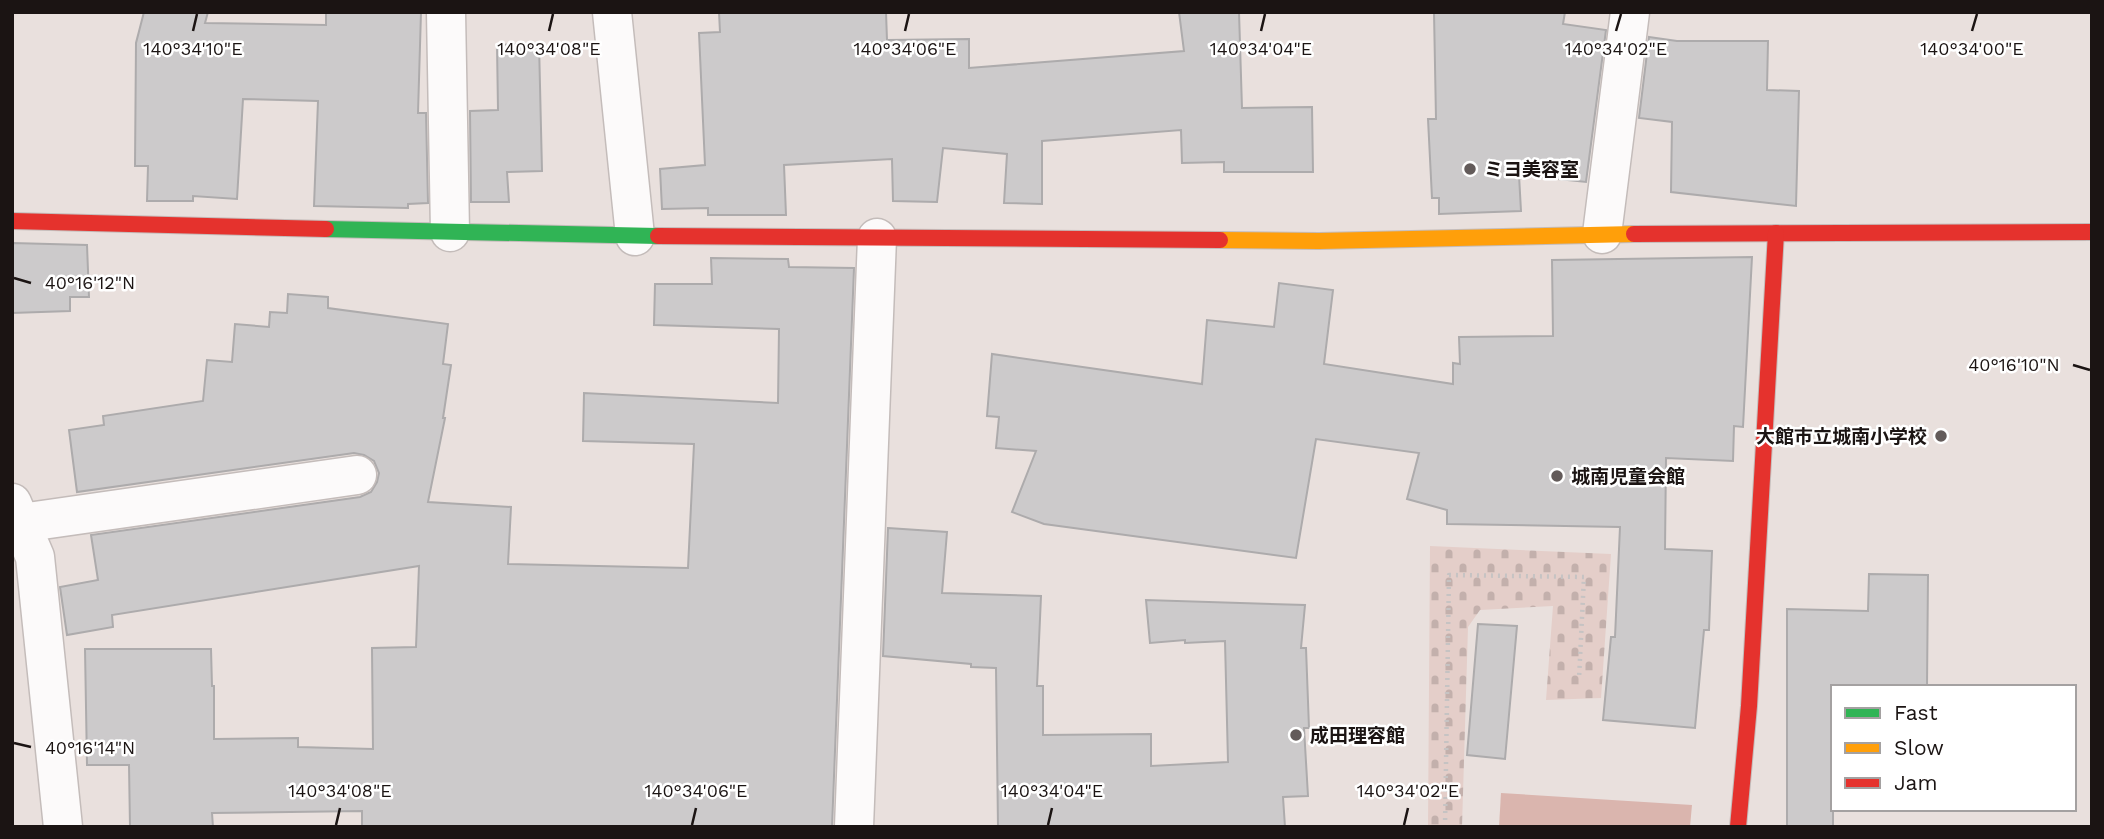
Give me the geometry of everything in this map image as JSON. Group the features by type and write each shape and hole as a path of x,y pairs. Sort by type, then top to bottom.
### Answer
{"street":[{"path":"446,12 450,232"},
{"path":"612,12 635,236"},
{"path":"1602,234 1630,12"},
{"path":"12,221 635,236 1319,242 1602,234 2092,232"},
{"path":"1738,827 1749,706 1776,233"},
{"path":"854,827 877,237"},
{"path":"63,827 35,557 16,513 357,475"}],"path":[{"path":"1445,827 1449,575 1584,578 1579,679"}],"green space":[{"path":"1430,546 1611,554 1601,698 1546,700 1553,606 1480,610 1468,627 1462,827 1428,827"}],"shaded area":[{"path":"1501,793 1692,805 1690,827 1499,827"}],"building":[{"path":"144,12 208,12 205,23 326,25 326,12 421,12 418,113 426,113 428,203 408,204 408,208 314,206 318,101 243,99 237,199 193,196 193,201 147,201 148,166 135,166 136,43"},
{"path":"719,12 886,12 887,40 969,39 969,68 1184,51 1179,12 1239,12 1242,108 1312,107 1313,172 1224,172 1224,162 1182,163 1181,130 1042,141 1042,204 1004,203 1007,154 943,148 937,202 893,201 892,159 784,165 786,215 708,215 708,208 662,209 660,169 705,165 699,33 720,32"},
{"path":"1434,12 1565,12 1563,24 1606,30 1586,182 1519,175 1521,211 1439,214 1439,198 1432,198 1428,119 1436,119"},
{"path":"1649,37 1677,41 1768,41 1767,90 1799,91 1796,206 1671,192 1672,122 1639,118"},
{"path":"539,43 542,171 507,172 509,202 471,202 470,111 498,110 497,45"},
{"path":"12,243 87,245 89,297 70,297 70,311 12,313"},
{"path":"1752,257 1743,427 1734,426 1733,461 1666,458 1665,549 1712,551 1709,630 1704,630 1695,728 1603,720 1611,637 1615,637 1620,527 1447,524 1447,510 1407,499 1419,453 1316,439 1296,558 1044,524 1012,512 1036,451 996,448 999,417 987,416 992,354 1202,384 1207,320 1274,327 1279,283 1333,290 1324,364 1453,384 1453,363 1460,364 1459,337 1553,336 1552,260"},
{"path":"711,258 788,259 789,267 854,268 832,827 362,827 362,811 212,813 213,827 130,827 129,765 87,765 85,649 211,649 214,739 298,738 298,747 373,749 372,648 416,647 419,566 112,615 113,627 67,635 60,587 98,580 91,535 360,497 371,492 379,473 374,461 354,453 77,492 69,430 104,425 103,416 203,401 207,360 232,362 235,324 269,327 270,312 287,313 288,294 328,297 328,308 448,324 443,364 451,365 445,418 428,502 511,507 508,564 688,568 694,444 583,441 584,393 778,403 779,329 654,325 655,284 712,284"},
{"path":"888,528 947,532 942,593 1041,596 1037,686 1043,686 1043,735 1151,734 1151,766 1228,762 1225,641 1150,643 1146,600 1305,605 1301,648 1306,648 1309,728 1304,728 1308,796 1283,797 1285,827 998,827 996,668 883,656"},
{"path":"1869,574 1928,575 1927,685 1831,685 1833,827 1787,827 1787,609 1868,611"},
{"path":"1478,624 1517,626 1505,759 1467,755"}],"traffic: fast":[{"path":"326,229 658,236"}],"traffic: slow":[{"path":"1220,240 1319,241 1634,234"}],"traffic: jam":[{"path":"12,221 326,229"},
{"path":"1634,234 2092,232"},
{"path":"1738,827 1749,706 1776,233"},
{"path":"658,236 1220,240"}],"place":[{"name":"ミヨ美容室","path":"1470,169"},
{"name":"大館市立城南小学校","path":"1941,436"},
{"name":"城南児童会館","path":"1557,476"},
{"name":"成田理容館","path":"1296,735"}]}
